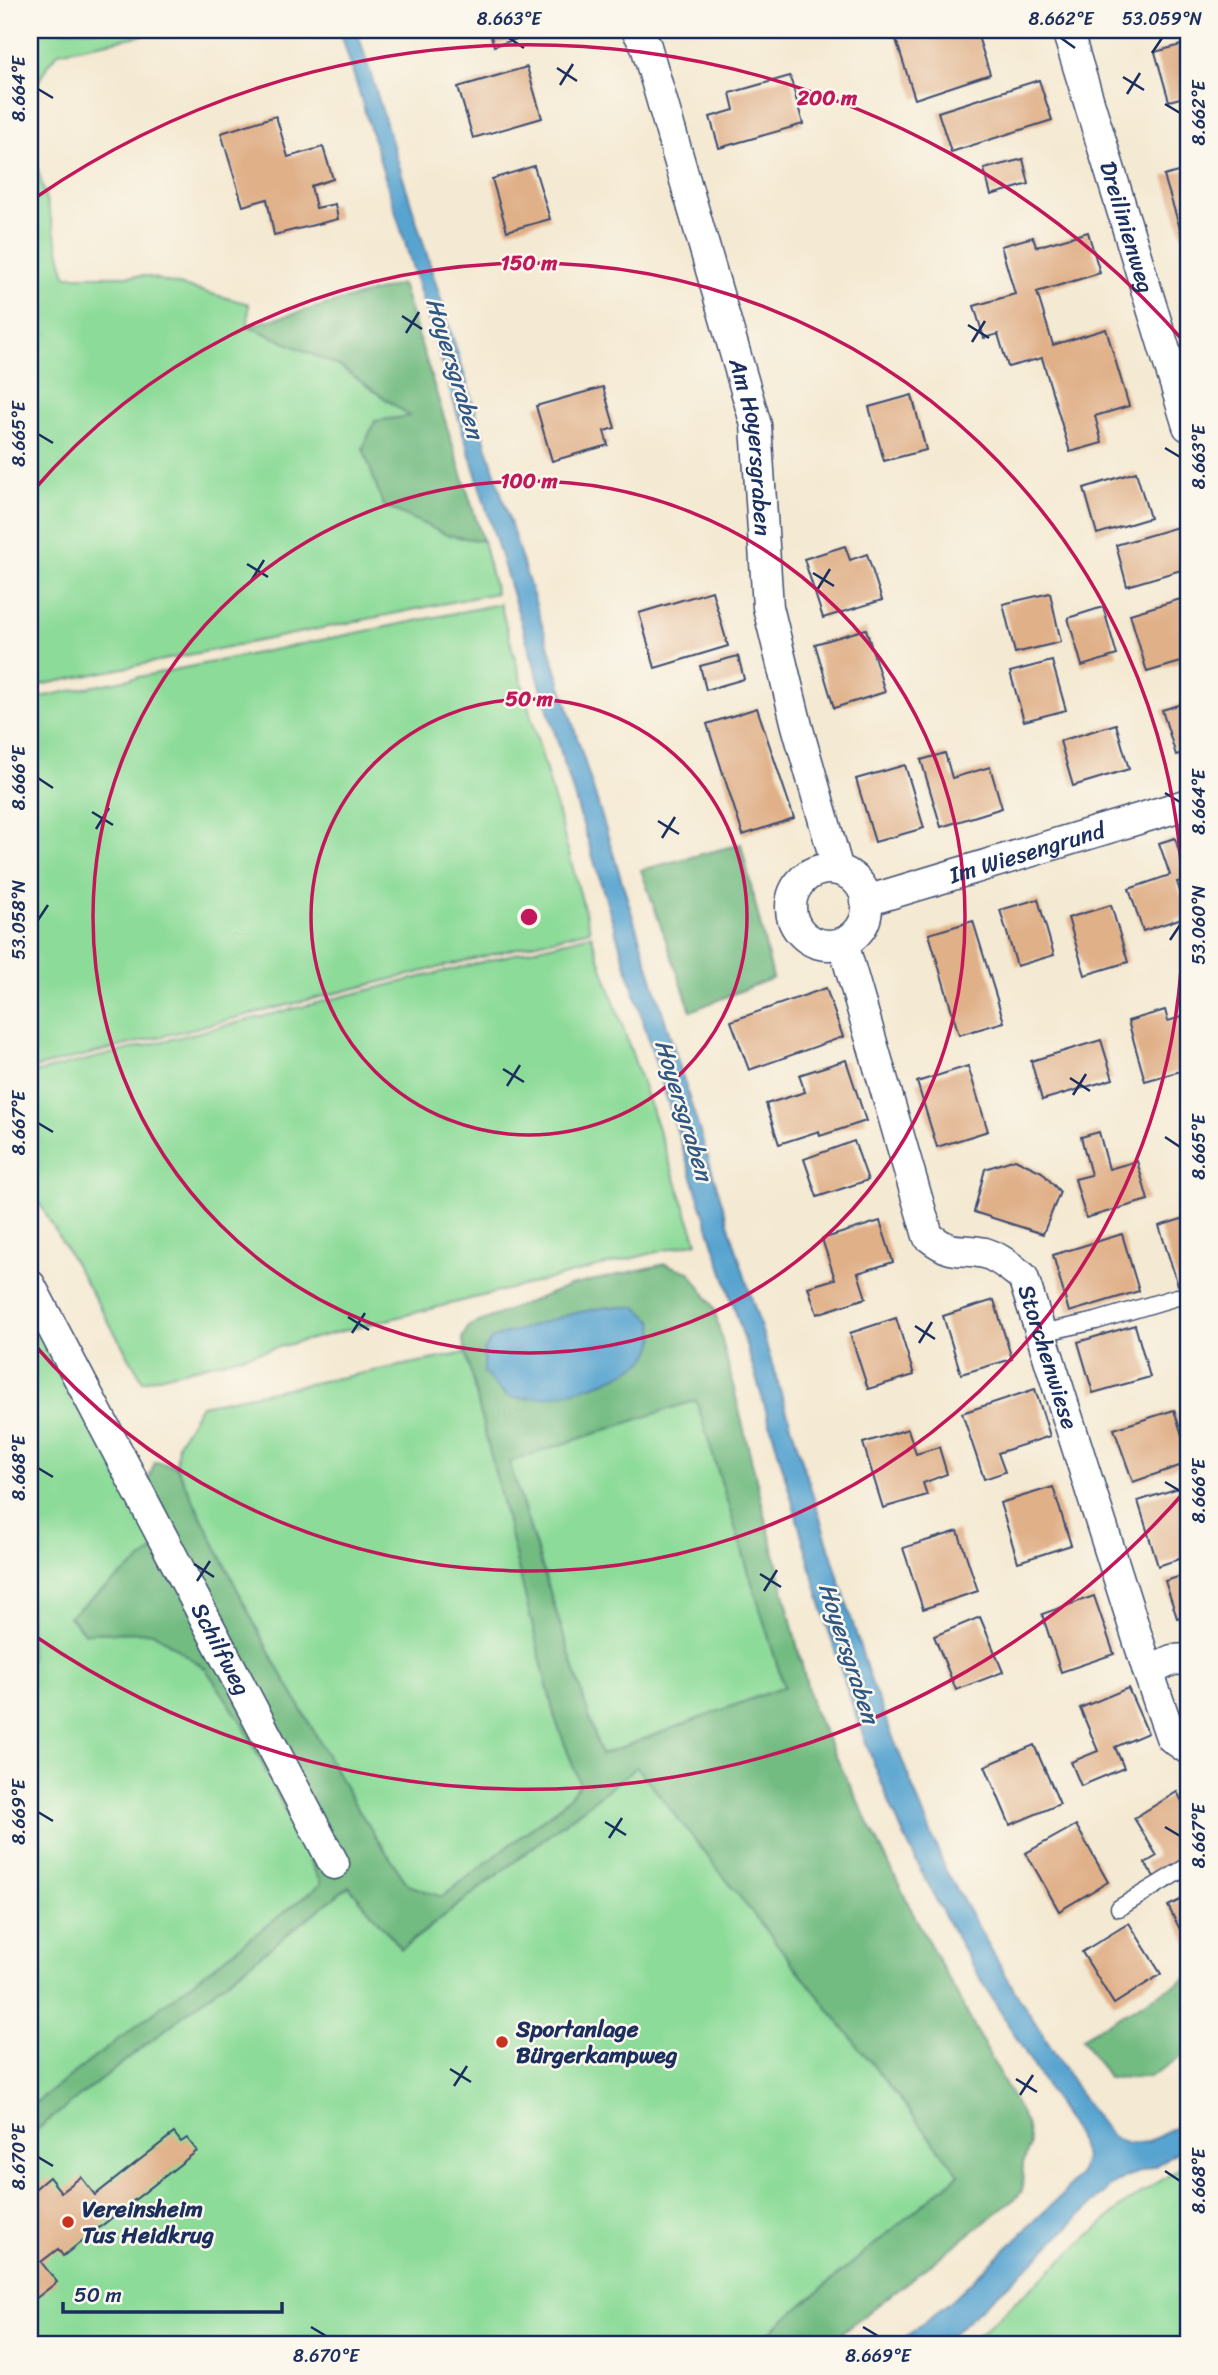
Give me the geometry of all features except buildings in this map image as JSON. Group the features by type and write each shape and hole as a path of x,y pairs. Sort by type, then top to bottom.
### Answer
{"street":[{"name":"Am Hoyersgraben","path":"637,30 646,46 756,425 768,607 797,726 838,870"},
{"name":"Dreilinienweg","path":"1067,30 1188,426"},
{"name":"Im Wiesengrund","path":"866,901 1188,804"},
{"path":"825,870 838,870 855,879 866,901 864,922 856,934 842,943 825,945 807,939 797,928 791,908 794,892 807,877 825,870"},
{"name":"Storchenwiese","path":"842,943 928,1237 953,1252 986,1254 1002,1261 1023,1277 1171,1737 1188,1750"},
{"name":"Schilfweg","path":"30,1285 334,1864"},
{"path":"1148,1671 1172,1660 1188,1659"}],"lane":[{"path":"1041,1333 1096,1321 1177,1297"},
{"path":"1119,1908 1188,1866"}],"green space":[{"path":"30,30 168,30 59,52 49,63 30,96"},
{"path":"30,139 66,276 146,276 249,304 248,326 339,366 411,417 375,421 447,535 483,541 496,593 30,687"},
{"path":"402,284 483,541 447,535 383,505 363,448 375,421 410,416 339,366 248,326"},
{"path":"500,604 590,930 30,1069 30,699"},
{"path":"741,844 773,978 691,1011 641,870"},
{"path":"591,935 697,1242 143,1381 30,1187 30,1074"},
{"path":"665,1264 690,1272 714,1308 813,1710 913,1913 1026,2123 1030,2145 1023,2163 1022,2191 1017,2197 826,2345 754,2345 959,2174 637,1767 401,1949 349,1886 30,2135 30,2107 321,1884 244,1726 206,1669 153,1632 85,1633 69,1616 158,1547 143,1494 155,1462 176,1466 260,1635 355,1805 408,1885 442,1897 563,1804 580,1784 555,1718 462,1338 469,1326 569,1286","holes":["696,1400 784,1687 601,1755 509,1462"]},
{"path":"30,1308 158,1547 69,1617 85,1633 153,1632 206,1669 244,1726 322,1884 30,2107"},
{"path":"466,1353 555,1718 580,1784 563,1804 442,1897 408,1885 355,1805 260,1635 176,1466 178,1443 201,1405"},
{"path":"696,1399 784,1687 601,1755 509,1461"},
{"name":"Sportanlage Bürgerkampweg","path":"637,1766 960,2174 754,2345 30,2345 30,2135 349,1886 402,1949"},
{"path":"1188,1977 1188,2053 1149,2077 1108,2078 1082,2038"},
{"path":"1188,2163 1188,2345 967,2345 1122,2206"}],"water":[{"name":"Hoyersgraben","path":"340,30 357,30 871,1682 946,1871 1015,1991 1092,2112 1112,2137 1127,2144 1148,2142 1188,2118 1188,2144 1156,2166 1128,2176 1108,2188 1033,2262 940,2345 896,2345 953,2299 1063,2194 1080,2174 1085,2158 1078,2138 951,1927 906,1839 867,1746 834,1647 762,1397 660,1077"},
{"path":"607,1307 637,1307 653,1321 654,1337 650,1353 641,1363 625,1372 584,1388 540,1398 508,1396 484,1373 484,1351 492,1338 571,1314"}],"place":[{"name":"Sportanlage Bürgerkampweg","path":"502,2042"},
{"name":"Vereinsheim Tus Heidkrug","path":"68,2222"}]}
